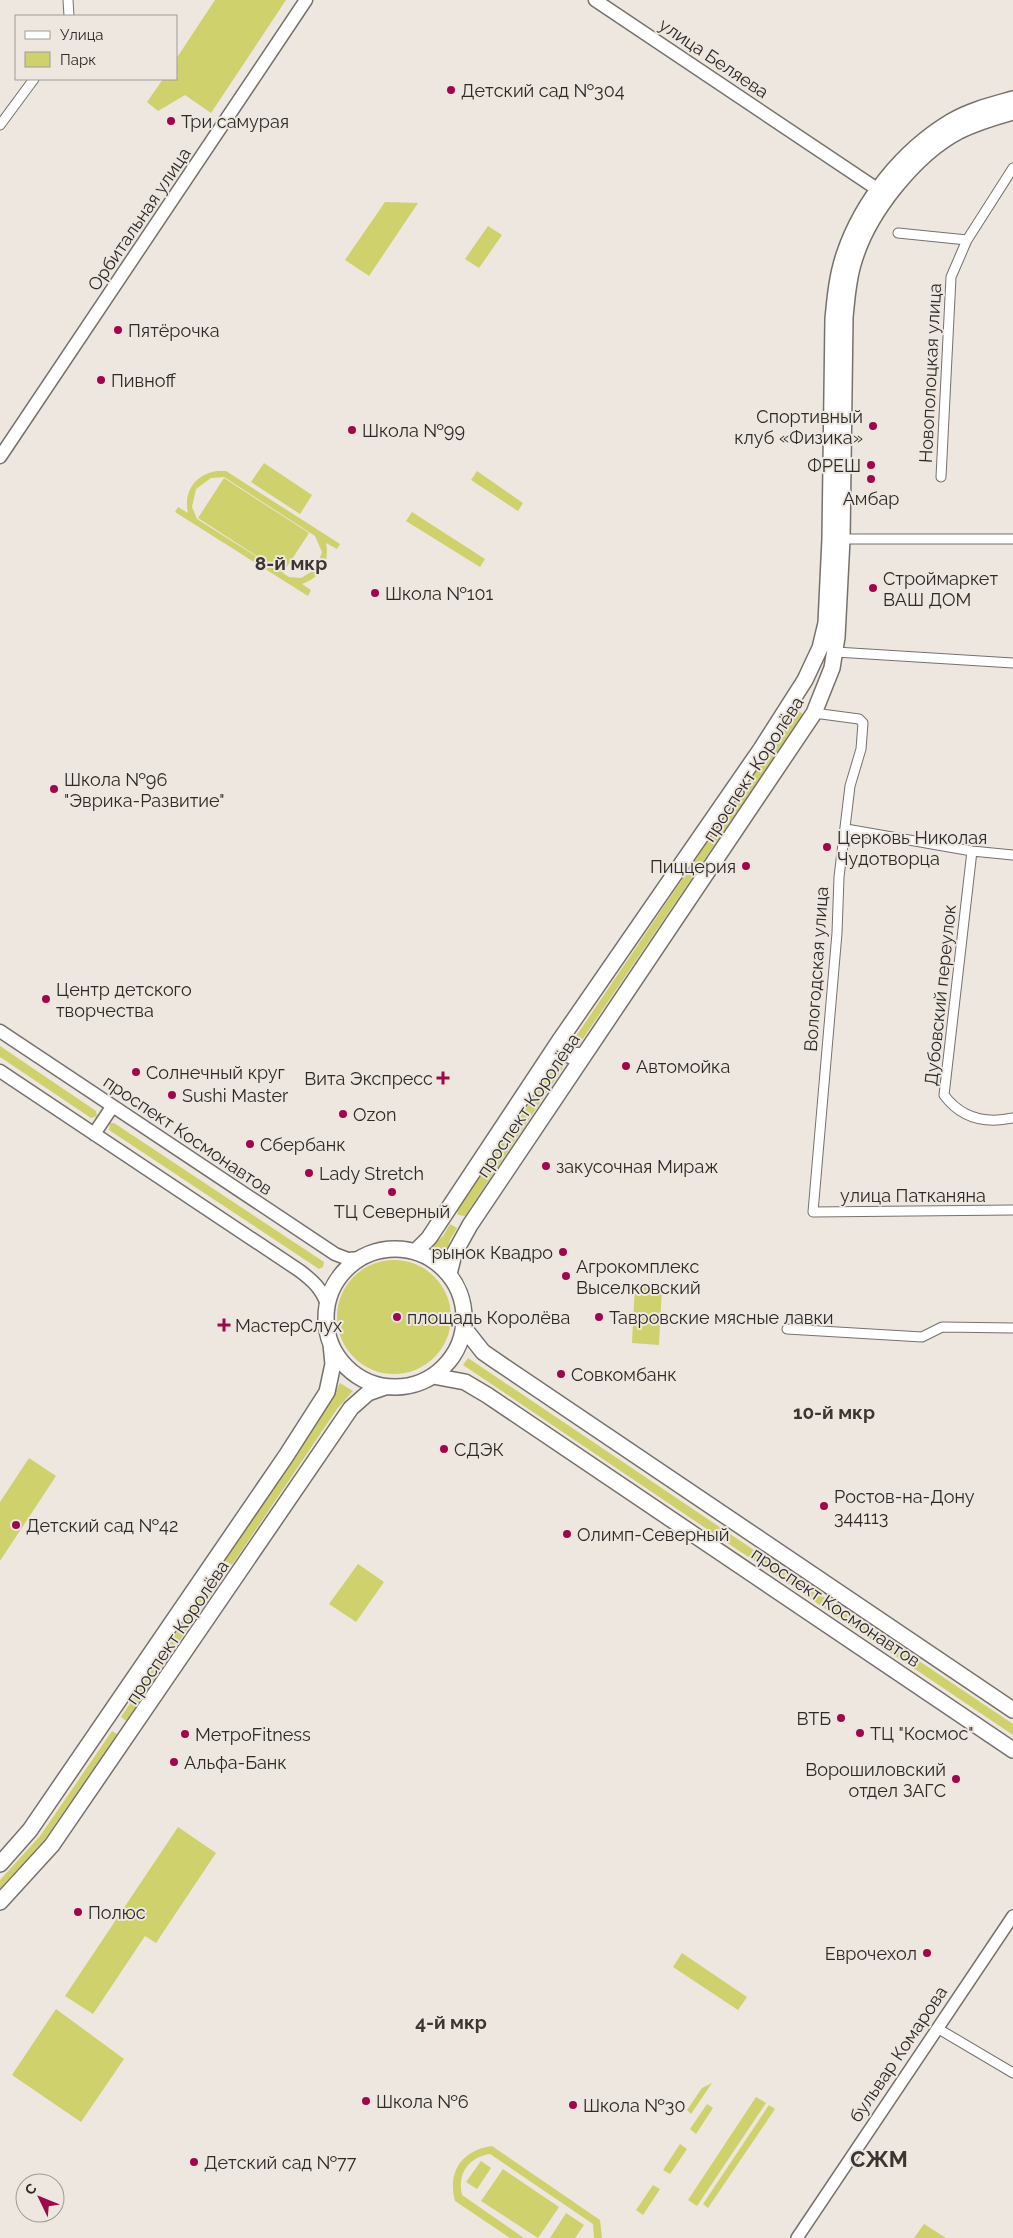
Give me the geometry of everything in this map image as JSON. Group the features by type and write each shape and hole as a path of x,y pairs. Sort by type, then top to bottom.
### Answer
{"main road":[{"name":"Орбитальная улица","path":"0,457 306,0"},
{"name":"улица Беляева","path":"595,0 884,193"},
{"path":"933,142 952,121 976,109 1013,99"},
{"path":"933,142 982,122 1013,112"},
{"name":"проспект Королёва","path":"449,1274 454,1254 470,1225 755,804 814,713 832,668 836,652 842,539 845,318 848,288 854,260 898,165 933,142"},
{"name":"проспект Королёва","path":"415,1252 429,1238 560,1040 792,702 820,648 826,623 830,539 833,319 836,287 843,257 852,233 884,193"},
{"path":"792,702 804,704 814,713"},
{"name":"проспект Космонавтов","path":"0,1031 335,1254 348,1259 361,1258"},
{"path":"560,1040 564,1051 571,1056 584,1055"},
{"path":"0,1071 313,1280 322,1292 327,1304"},
{"path":"94,1134 112,1107"},
{"path":"391,1249 415,1252 432,1260 449,1274 458,1288 464,1306 464,1328 454,1355 446,1366 433,1376 421,1383 398,1388 371,1383 357,1376 344,1365 331,1344 326,1320 327,1304 335,1284 347,1269 361,1258 375,1252 391,1249"},
{"name":"проспект Космонавтов","path":"464,1328 483,1352 1013,1710"},
{"name":"проспект Королёва","path":"0,1864 30,1830 114,1710 286,1456 327,1392 333,1364 331,1344"},
{"name":"проспект Космонавтов","path":"433,1376 465,1382 487,1395 1013,1750"},
{"name":"проспект Королёва","path":"0,1902 52,1845 351,1408 368,1393 386,1387"},
{"path":"210,1568 222,1565 232,1575 233,1583"},
{"path":"114,1710 114,1720 120,1726 130,1729 136,1724"}],"street":[{"path":"68,0 69,15"},
{"path":"0,124 33,80"},
{"name":"Новополоцкая улица","path":"941,477 951,277 967,240 1013,168"},
{"path":"898,233 967,240"},
{"path":"842,539 1013,539"},
{"path":"836,652 1013,663"},
{"name":"Вологодская улица","path":"813,1212 837,933 839,877 850,786 861,749 863,723 859,719 814,713"},
{"path":"846,829 972,851 1013,855"},
{"name":"Дубовский переулок","path":"972,851 944,1095 953,1108 979,1120 1013,1118"},
{"name":"улица Патканяна","path":"813,1212 1013,1210"},
{"path":"787,1328 922,1337 942,1327 1013,1328"},
{"name":"бульвар Комарова","path":"797,2238 1013,1916"},
{"path":"937,2028 1013,2073"}],"green space":[{"path":"215,0 286,0 211,113 185,95 158,111 147,102 162,80 178,80 178,56"},
{"path":"385,202 418,203 369,276 345,260"},
{"path":"488,226 502,235 479,268 465,259"},
{"path":"264,463 312,495 300,514 251,482"},
{"path":"226,471 340,544 337,549 326,543 327,557 323,568 309,581 302,584 311,590 308,596 175,512 178,507 188,513 187,498 189,491 197,480 210,473","holes":["224,477 315,536 322,552 316,569 301,578 289,577 197,519 192,507 196,489 211,478"]},
{"path":"477,471 523,503 518,511 471,480"},
{"path":"224,478 309,533 283,573 198,518"},
{"path":"412,512 485,559 480,567 406,521"},
{"path":"797,710 803,714 576,1049 570,1045"},
{"path":"0,1046 96,1111 97,1116 91,1118 0,1057"},
{"path":"558,1061 565,1065 465,1216 458,1215 457,1211"},
{"path":"110,1123 114,1123 324,1262 323,1267 319,1269 109,1130"},
{"path":"450,1224 457,1228 450,1240 445,1258 429,1248 443,1236"},
{"path":"394,1260 416,1264 434,1277 447,1295 451,1317 447,1339 434,1357 416,1370 394,1374 372,1370 354,1357 341,1339 337,1317 341,1295 354,1277 372,1264"},
{"path":"635,1284 662,1286 659,1345 632,1343"},
{"path":"468,1358 1013,1724 1013,1735 463,1365"},
{"path":"340,1383 353,1391 337,1409 232,1565 224,1560 329,1404"},
{"path":"29,1458 56,1476 0,1561 0,1502"},
{"path":"358,1564 384,1582 356,1622 329,1604"},
{"path":"216,1572 223,1576 126,1721 121,1717"},
{"path":"112,1731 117,1734 45,1839 0,1889 0,1880 40,1836"},
{"path":"178,1827 216,1853 156,1943 145,1936 93,2014 65,1996"},
{"path":"682,1953 747,1997 738,2010 673,1967"},
{"path":"56,2009 124,2059 81,2122 12,2075"},
{"path":"712,2083 691,2114 687,2110 702,2088"},
{"path":"756,2097 766,2103 697,2206 688,2200"},
{"path":"707,2104 713,2108 696,2134 690,2129"},
{"path":"769,2105 775,2109 708,2208 703,2204"},
{"path":"680,2144 687,2149 670,2174 663,2170"},
{"path":"492,2146 600,2220 602,2238 594,2238 593,2224 490,2154 476,2159 466,2168 461,2181 462,2195 524,2238 510,2238 455,2201 453,2181 459,2164 472,2152"},
{"path":"481,2161 491,2168 477,2189 466,2182"},
{"path":"503,2169 559,2207 538,2238 481,2201"},
{"path":"653,2185 660,2189 643,2215 636,2210"},
{"path":"566,2213 584,2225 575,2238 550,2238"},
{"path":"924,2224 946,2238 914,2238"}],"place":[{"name":"Детский сад №304","path":"451,90"},
{"name":"Три самурая","path":"171,121"},
{"name":"Пятёрочка","path":"118,330"},
{"name":"Пивноff","path":"101,380"},
{"name":"Спортивный клуб «Физика»","path":"873,426"},
{"name":"Школа №99","path":"352,430"},
{"name":"ФРЕШ","path":"871,465"},
{"name":"Амбар","path":"871,479"},
{"name":"Строймаркет ВАШ ДОМ","path":"873,588"},
{"name":"Школа №101","path":"375,593"},
{"name":"Школа №96 \"Эврика-Развитие\"","path":"54,789"},
{"name":"Церковь Николая Чудотворца","path":"827,847"},
{"name":"Пиццерия","path":"746,866"},
{"name":"Центр детского творчества","path":"46,999"},
{"name":"Автомойка","path":"626,1066"},
{"name":"Солнечный круг","path":"136,1072"},
{"name":"Вита Экспресс","path":"443,1078"},
{"name":"Sushi Master","path":"172,1095"},
{"name":"Ozon","path":"343,1114"},
{"name":"Сбербанк","path":"250,1144"},
{"name":"закусочная Мираж","path":"546,1166"},
{"name":"Lady Stretch","path":"309,1173"},
{"name":"ТЦ Северный","path":"392,1192"},
{"name":"рынок Квадро","path":"563,1252"},
{"name":"Агрокомплекс Выселковский","path":"566,1276"},
{"name":"площадь Королёва","path":"397,1317"},
{"name":"Тавровские мясные лавки","path":"599,1317"},
{"name":"МастерСлух","path":"224,1325"},
{"name":"Совкомбанк","path":"561,1374"},
{"name":"СДЭК","path":"444,1449"},
{"name":"Ростов-на-Дону 344113","path":"824,1506"},
{"name":"Детский сад №42","path":"16,1525"},
{"name":"Олимп-Северный","path":"567,1534"},
{"name":"ВТБ","path":"841,1718"},
{"name":"ТЦ \"Космос\"","path":"860,1733"},
{"name":"МетроFitness","path":"185,1734"},
{"name":"Альфа-Банк","path":"174,1762"},
{"name":"Ворошиловский отдел ЗАГС","path":"956,1779"},
{"name":"Полюс","path":"78,1912"},
{"name":"Еврочехол","path":"927,1953"},
{"name":"Школа №6","path":"366,2101"},
{"name":"Школа №30","path":"573,2105"},
{"name":"Детский сад №77","path":"194,2162"}],"district":[{"name":"8-й мкр","path":"291,563"},
{"name":"10-й мкр","path":"834,1412"},
{"name":"4-й мкр","path":"451,2022"},
{"name":"СЖМ","path":"879,2159"}]}
